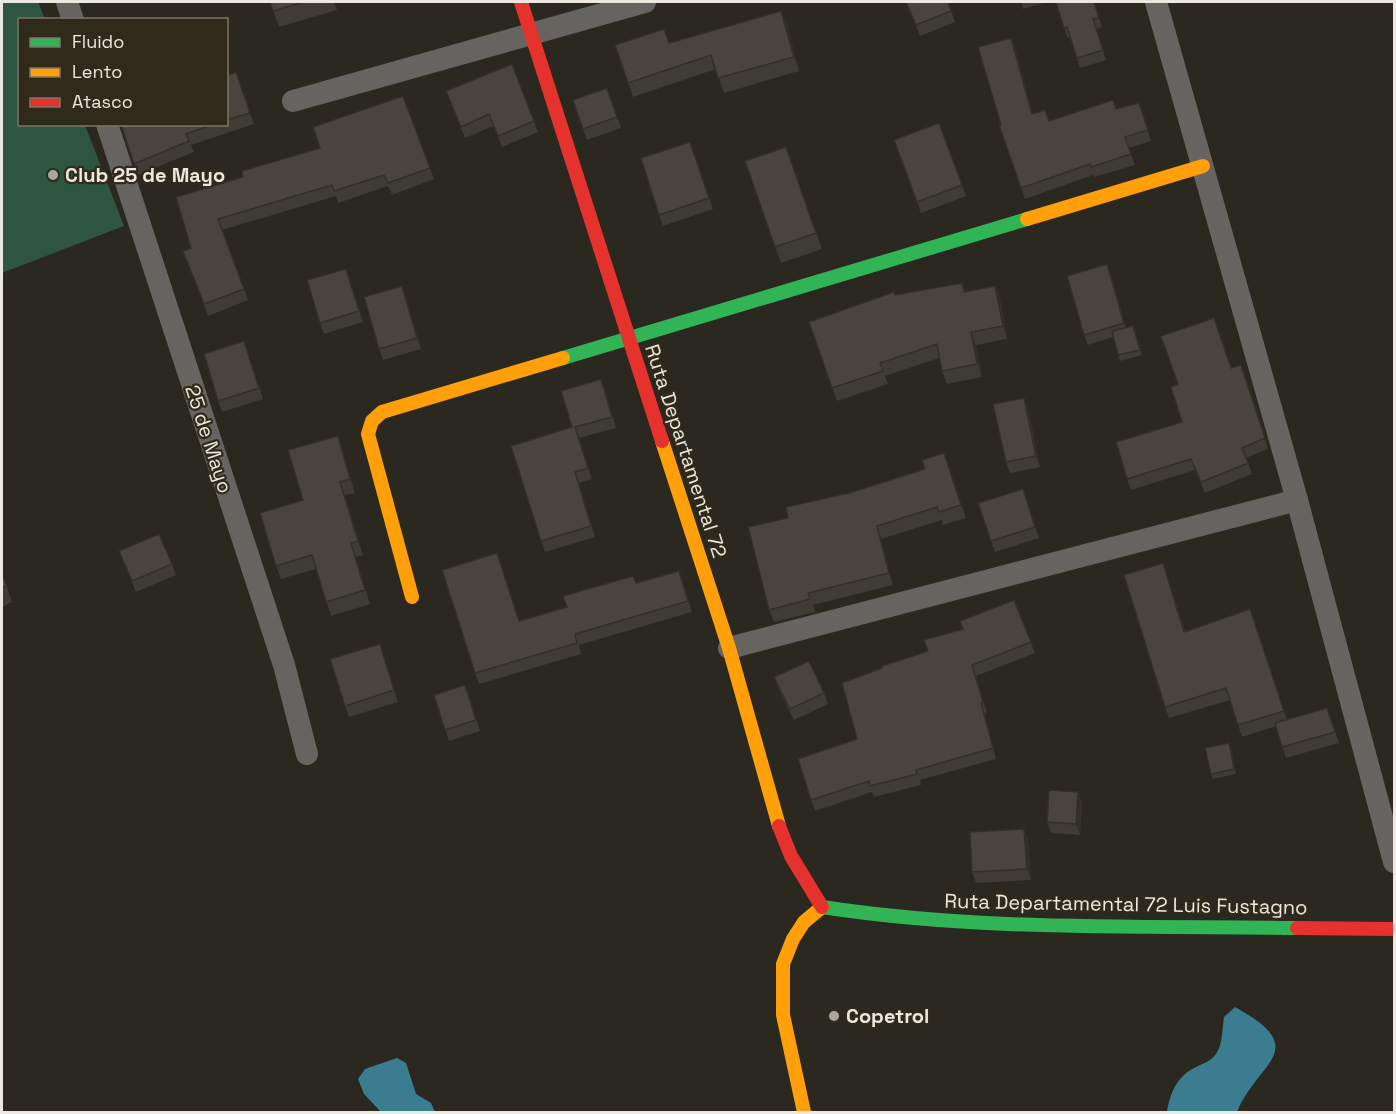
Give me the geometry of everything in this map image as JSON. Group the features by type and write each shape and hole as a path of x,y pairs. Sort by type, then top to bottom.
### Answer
{"main road":[{"name":"Ruta Departamental 72","path":"521,2 729,648 779,826 791,856 822,907"},
{"path":"412,597 368,434 372,421 382,412 1203,166"},
{"path":"804,1113 783,1015 783,964 793,939 804,922 822,907"},
{"name":"Ruta Departamental 72 Luis Fustagno","path":"822,907 862,913 1023,925 1395,928"}],"street":[{"path":"67,2 72,18"},
{"path":"292,101 531,32 645,2"},
{"path":"1156,2 1297,500 1395,862"},
{"name":"25 de Mayo","path":"108,126 284,665 307,754"},
{"path":"729,648 1297,500"}],"green space":[{"name":"Club 25 de Mayo","path":"2,2 38,2 45,18 18,18 18,126 85,126 124,226 2,273"}],"water":[{"path":"1235,1007 1258,1022 1271,1034 1275,1046 1273,1056 1266,1068 1246,1095 1237,1112 1167,1112 1172,1092 1179,1080 1216,1054 1221,1041 1224,1017"},
{"path":"397,1058 406,1063 416,1094 431,1103 435,1112 381,1112 364,1094 358,1079 365,1069"}],"building":[{"path":"270,2 304,2 273,11"},
{"path":"906,2 948,2 951,11 916,25"},
{"path":"1056,2 1094,2 1099,18 1093,19 1103,50 1077,58"},
{"path":"781,11 794,57 718,78 711,55 628,83 615,45 664,29 669,43"},
{"path":"1011,38 1032,114 1045,110 1049,121 1113,100 1116,109 1139,103 1148,130 1125,137 1131,154 1091,167 1090,164 1021,188 999,125 1001,125 978,47"},
{"path":"512,64 534,121 498,136 489,114 461,127 446,91"},
{"path":"236,72 250,113 228,119 228,75"},
{"path":"607,88 617,117 583,129 573,100"},
{"path":"403,96 430,168 388,183 384,175 334,191 332,185 218,219 244,289 204,304 183,251 191,248 176,197 243,177 242,171 320,148 313,127"},
{"path":"939,123 962,185 917,202 894,140"},
{"path":"122,126 208,126 186,134 189,141 134,164"},
{"path":"690,142 709,198 659,215 641,158"},
{"path":"786,147 816,233 775,247 745,161"},
{"path":"1107,264 1124,323 1084,335 1067,276"},
{"path":"346,269 359,311 320,323 307,280"},
{"path":"962,283 964,292 995,286 1003,326 971,332 977,364 942,371 937,344 880,363 883,371 832,388 809,322 894,292 895,295"},
{"path":"402,286 417,338 379,349 364,297"},
{"path":"1214,318 1231,368 1241,365 1265,438 1242,448 1248,463 1201,482 1191,459 1127,479 1116,442 1182,422 1171,387 1178,384 1161,336"},
{"path":"1133,326 1140,350 1118,355 1112,331"},
{"path":"244,341 259,388 218,401 204,354"},
{"path":"601,379 612,417 575,427 588,468 575,472 591,526 541,541 511,446 572,427 561,391"},
{"path":"1024,398 1036,456 1006,462 993,404"},
{"path":"338,436 350,479 340,482 358,541 351,543 365,590 326,602 312,555 276,566 260,513 303,500 288,450"},
{"path":"944,453 961,505 939,512 937,507 877,526 889,573 808,593 810,599 769,610 748,527 788,518 786,507 849,493 925,469 922,460"},
{"path":"1023,489 1035,527 991,541 978,503"},
{"path":"159,534 172,564 132,581 119,551"},
{"path":"497,553 519,621 567,607 563,596 633,576 636,583 679,571 688,601 575,634 577,643 475,673 442,570"},
{"path":"1163,563 1184,632 1250,609 1284,711 1238,725 1226,688 1165,707 1124,575"},
{"path":"2,574 7,586 2,588"},
{"path":"1014,600 1031,642 972,665 993,748 916,770 917,774 870,786 869,781 811,800 798,759 857,739 842,683 882,668 882,666 928,651 924,640 963,629 960,621"},
{"path":"380,644 394,690 345,706 330,659"},
{"path":"809,661 824,693 790,709 774,677"},
{"path":"465,685 476,720 445,730 434,695"},
{"path":"1327,708 1335,732 1282,747 1275,723"},
{"path":"1229,743 1234,769 1211,774 1205,748"},
{"path":"1049,790 1078,792 1076,824 1047,822"},
{"path":"1024,829 1027,869 972,872 970,832"}],"traffic: fast":[{"path":"563,358 1027,219"},
{"path":"822,907 881,915 1000,924 1297,928"}],"traffic: slow":[{"path":"1027,219 1203,166"},
{"path":"412,597 368,434 372,421 382,412 563,358"},
{"path":"662,441 729,648 779,826"},
{"path":"804,1112 783,1015 783,964 793,939 804,922 822,907"}],"traffic: jam":[{"path":"521,2 662,441"},
{"path":"779,826 791,856 822,907"},
{"path":"1297,928 1394,929"}],"place":[{"name":"Club 25 de Mayo","path":"53,175"},
{"name":"Copetrol","path":"834,1016"}]}
